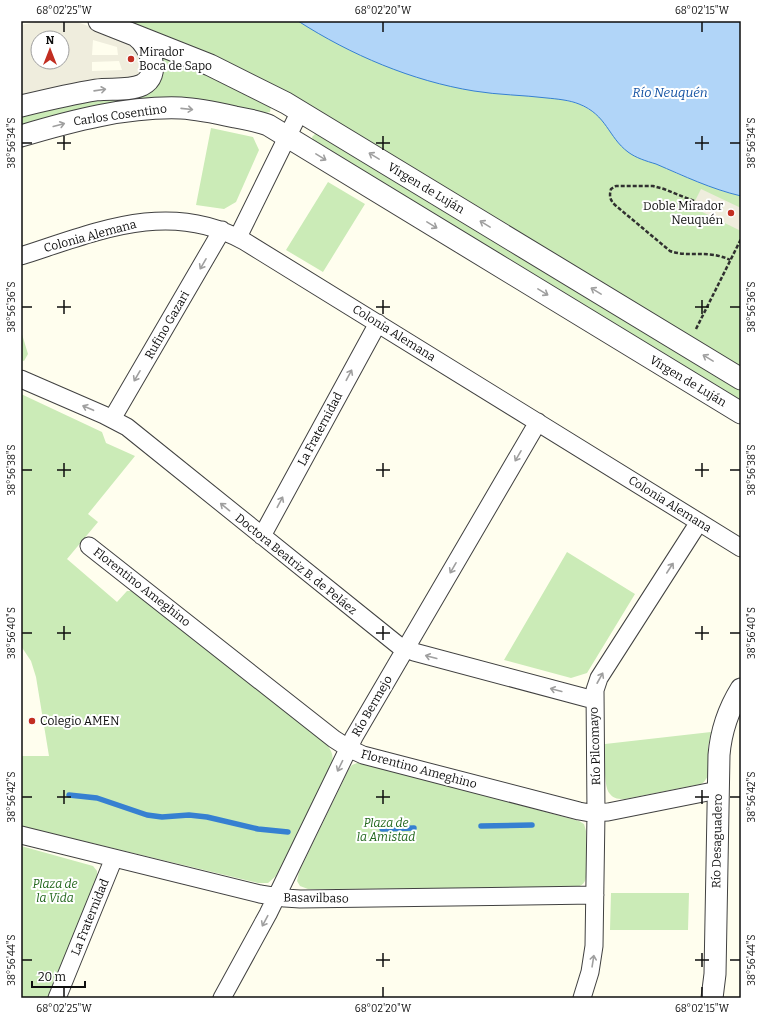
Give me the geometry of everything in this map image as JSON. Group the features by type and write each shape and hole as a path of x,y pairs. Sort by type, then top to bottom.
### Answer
{"street":[{"name":"Virgen de Luján","path":"99,21 222,70 272,95 741,378"},
{"path":"21,106 95,90 134,87 144,84 151,73 152,58 145,44 133,34"},
{"name":"Carlos Cosentino","path":"21,136 65,124 107,115 137,110 168,108 182,108 210,112 256,122 273,127 288,136"},
{"name":"Rufino Gazari","path":"112,419 230,234 288,136 300,112"},
{"name":"Virgen de Luján","path":"288,136 310,151 741,413"},
{"name":"Colonia Alemana","path":"21,256 92,233 141,222 167,220 187,221 207,225 230,234 378,323 741,548"},
{"name":"La Fraternidad","path":"262,536 378,323"},
{"name":"Doctora Beatriz B. de Peláez","path":"21,379 127,427 405,649 594,700"},
{"name":"Río Bermejo","path":"224,998 277,897 348,748 538,422"},
{"name":"Río Pilcomayo","path":"582,998 594,955 596,813 595,690 599,678 699,522"},
{"name":"Florentino Ameghino","path":"89,546 327,734 348,748 370,758 579,811 596,813 718,790"},
{"name":"Río Desaguadero","path":"712,998 715,974 719,755 722,732 728,713 741,689"},
{"name":"Basavilbaso","path":"21,835 277,897 300,899 595,895"},
{"name":"La Fraternidad","path":"57,998 114,858"}],"path":[{"path":"694,202 664,188 653,186 616,186 611,189 610,194 611,201 614,205 670,251 676,253 712,254 730,260"},
{"path":"693,335 741,239"}],"green space":[{"path":"122,21 298,21 344,47 410,75 440,83 560,99 579,104 592,111 601,118 622,147 678,174 722,191 741,196 741,369"},
{"path":"159,56 204,72 271,106 270,112 265,113 189,99 21,127 21,112"},
{"path":"211,128 253,137 259,150 236,202 224,209 196,205"},
{"path":"316,133 741,389 741,402 313,140 312,137"},
{"path":"328,182 365,204 323,272 286,250"},
{"path":"21,331 28,354 24,361 21,360"},
{"path":"21,394 102,432 106,443 135,456 88,514 98,522 67,559 117,602 127,591 137,593 326,744 330,749 333,758 331,767 276,876 268,883 258,883 21,826 21,756 49,756 36,677 31,661 21,646"},
{"path":"567,552 635,594 587,673 571,678 504,660"},
{"path":"711,732 708,747 708,776 701,784 625,799 615,798 608,791 605,770 605,744"},
{"name":"Plaza de la Amistad","path":"363,763 579,821 584,824 586,831 585,882 574,888 308,889 300,886 297,881 299,872 349,769 352,765"},
{"name":"Plaza de la Vida","path":"21,846 93,866 97,871 97,878 49,998 21,998"},
{"path":"611,893 689,893 688,930 610,930"}],"shaded area":[{"path":"41,21 75,21 135,44 146,57 140,77 21,100 21,25","holes":["93,40 117,47 118,55 92,55","119,61 122,70 92,71 92,62"]},
{"path":"701,189 741,208 741,231 692,207"}],"water":[{"name":"Río Neuquén","path":"298,21 741,21 741,196 708,186 634,156 621,146 596,114 579,104 559,99 474,91 428,81 383,65 339,45"}],"waterway":[{"path":"69,795 97,798 147,815 162,817 189,815 207,817 258,829 288,832"},
{"path":"481,826 532,825"},
{"path":"382,829 414,828"}],"place":[{"name":"Mirador Boca de Sapo","path":"131,59"},
{"name":"Doble Mirador Neuquén","path":"731,213"},
{"name":"Colegio AMEN","path":"32,721"}]}
